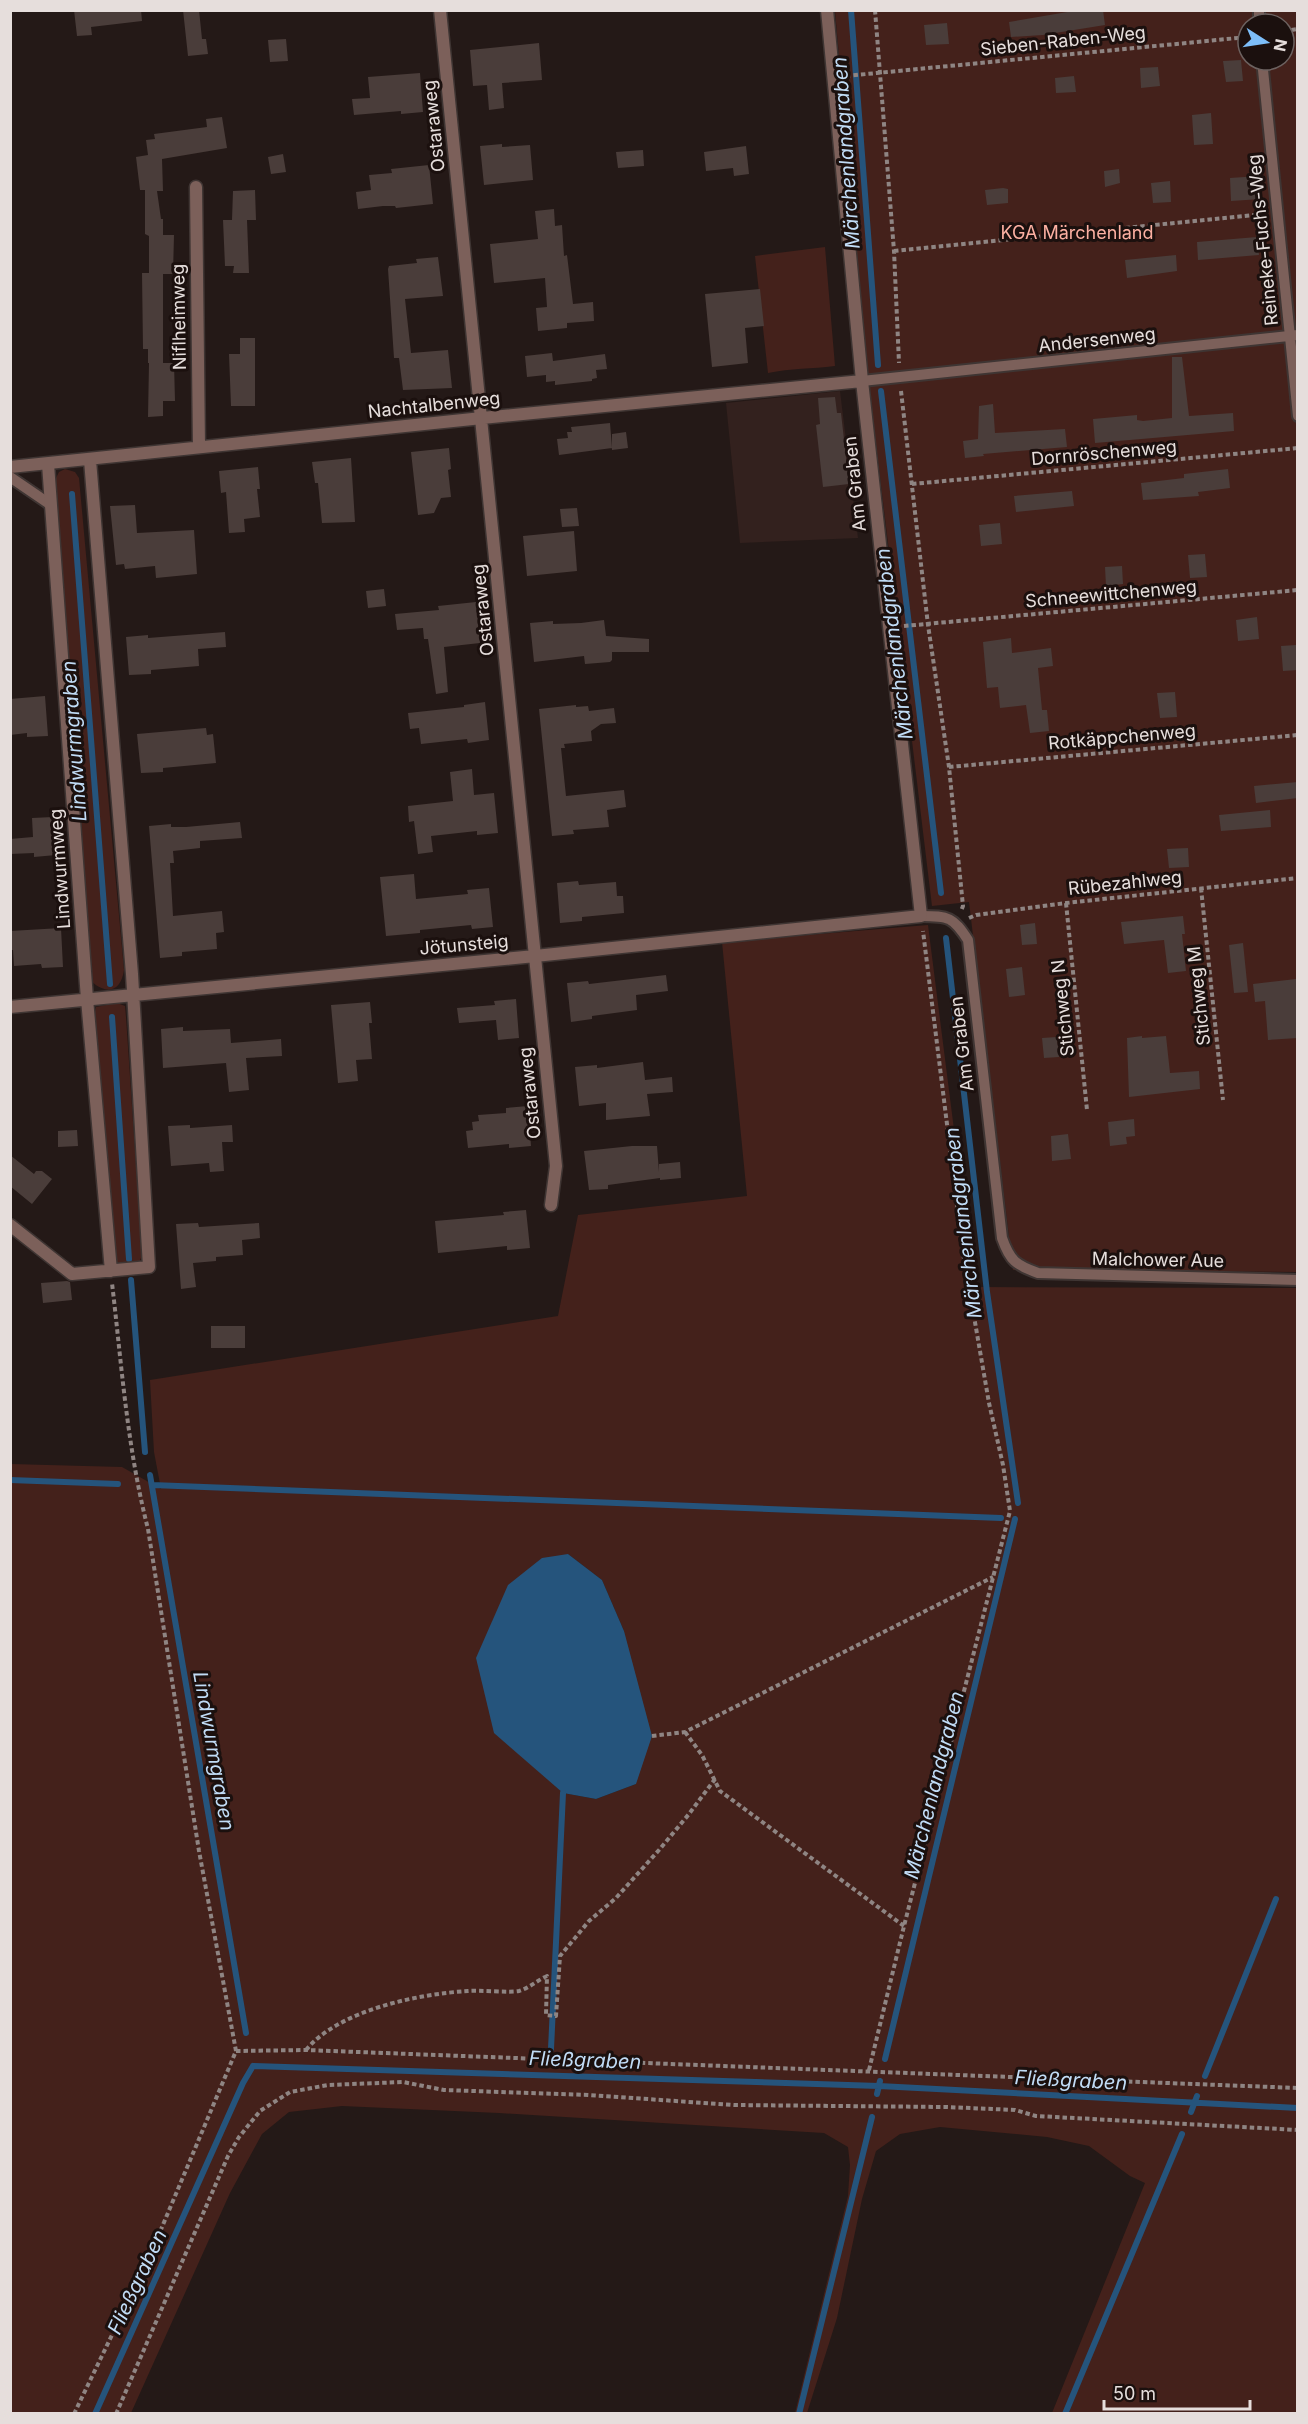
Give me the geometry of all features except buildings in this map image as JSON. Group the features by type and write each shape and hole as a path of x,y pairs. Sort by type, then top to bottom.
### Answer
{"street":[{"name":"Ostaraweg","path":"440,10 556,1166 551,1205"},
{"name":"Am Graben","path":"827,10 862,381 921,915"},
{"name":"Niflheimweg","path":"196,187 199,447"},
{"name":"Nachtalbenweg","path":"10,467 862,381"},
{"path":"10,1225 72,1274 149,1267 131,995 132,974 90,460"},
{"name":"Lindwurmweg","path":"48,464 87,999 111,1271"},
{"name":"Jötunsteig","path":"10,1007 535,956 921,915"}],"lane":[{"name":"Reineke-Fuchs-Weg","path":"1263,72 1276,212 1294,335 1298,416"},
{"name":"Andersenweg","path":"862,381 1294,335"},
{"path":"10,477 51,505"},
{"path":"921,915 939,916 957,923"},
{"name":"Am Graben","path":"957,923 968,940 1002,1238 1008,1254 1018,1266"},
{"name":"Malchower Aue","path":"1018,1266 1038,1273 1298,1280"}],"path":[{"path":"875,10 894,251 900,377 928,625 949,767 963,906 957,923"},
{"name":"Sieben-Raben-Weg","path":"844,76 1236,38"},
{"path":"894,251 1276,212"},
{"name":"Dornröschenweg","path":"912,484 1298,448"},
{"name":"Schneewittchenweg","path":"905,626 1298,590"},
{"name":"Rotkäppchenweg","path":"949,767 1298,735"},
{"name":"Rübezahlweg","path":"957,923 976,915 1066,903 1298,878"},
{"name":"Stichweg M","path":"1201,888 1223,1100"},
{"name":"Stichweg N","path":"1066,903 1087,1110"},
{"path":"869,2070 1010,1511 963,1253 921,915"},
{"path":"74,2414 149,2258 236,2051 199,1851 148,1529 135,1479 128,1436 111,1271"},
{"path":"651,1736 685,1732 993,1576"},
{"path":"685,1732 702,1755 720,1791 904,1926"},
{"path":"306,2050 317,2037 376,2008 416,1997 452,1992 518,1991 547,1976 546,2015 556,2016 560,1956 589,1921 616,1898 659,1850 715,1779"},
{"path":"236,2051 306,2050 1298,2088"},
{"path":"116,2414 228,2156 239,2137 260,2111 290,2092 328,2085 403,2082 444,2090 588,2095 734,2105 1015,2110 1047,2116 1298,2130"}],"shaded area":[{"path":"840,391 858,538 740,543 726,403"}],"green space":[{"name":"KGA Märchenland","path":"835,11 1297,11 1297,1272 1013,1270 969,902 932,906 869,386"},
{"path":"825,247 835,366 768,373 755,256"},
{"path":"65,469 75,472 79,478 124,970 117,986 109,990 92,982 54,482 59,472"},
{"path":"928,925 974,1287 1297,1288 1297,2413 1052,2413 1145,2183 1130,2176 1089,2146 1047,2137 940,2127 900,2134 876,2151 862,2199 837,2318 807,2413 795,2413 848,2196 850,2165 848,2147 824,2133 342,2106 289,2112 262,2134 230,2193 131,2413 11,2414 11,1464 122,1467 161,1489 154,1452 150,1380 558,1316 578,1215 747,1196 722,942","holes":["568,1554 602,1580 624,1631 636,1784 596,1799 563,1793"]},
{"path":"117,1003 125,1006 142,1256 138,1264 122,1266 117,1264 94,1016 96,1007"}],"water":[{"path":"568,1554 602,1580 624,1631 652,1736 636,1784 596,1799 563,1793 494,1733 476,1658 508,1585 542,1558"}],"waterway":[{"name":"Märchenlandgraben","path":"851,10 878,365"},
{"name":"Märchenlandgraben","path":"881,391 941,893"},
{"name":"Lindwurmgraben","path":"72,494 110,984"},
{"name":"Märchenlandgraben","path":"946,938 987,1292 1018,1503"},
{"name":"Lindwurmgraben","path":"112,1017 129,1259"},
{"name":"Lindwurmgraben","path":"131,1280 145,1452"},
{"name":"Lindwurmgraben","path":"150,1475 246,2033"},
{"path":"10,1480 118,1484"},
{"path":"152,1485 1001,1518"},
{"name":"Märchenlandgraben","path":"885,2059 1015,1519"},
{"path":"551,2049 563,1793"},
{"path":"1205,2076 1276,1899"},
{"name":"Fließgraben","path":"253,2066 879,2086 1298,2108"},
{"name":"Fließgraben","path":"95,2414 243,2083 253,2066"},
{"name":"Fließgraben","path":"877,2094 880,2081"},
{"name":"Fließgraben","path":"1191,2112 1197,2096"},
{"path":"799,2414 872,2117"},
{"path":"1065,2414 1182,2134"}]}
